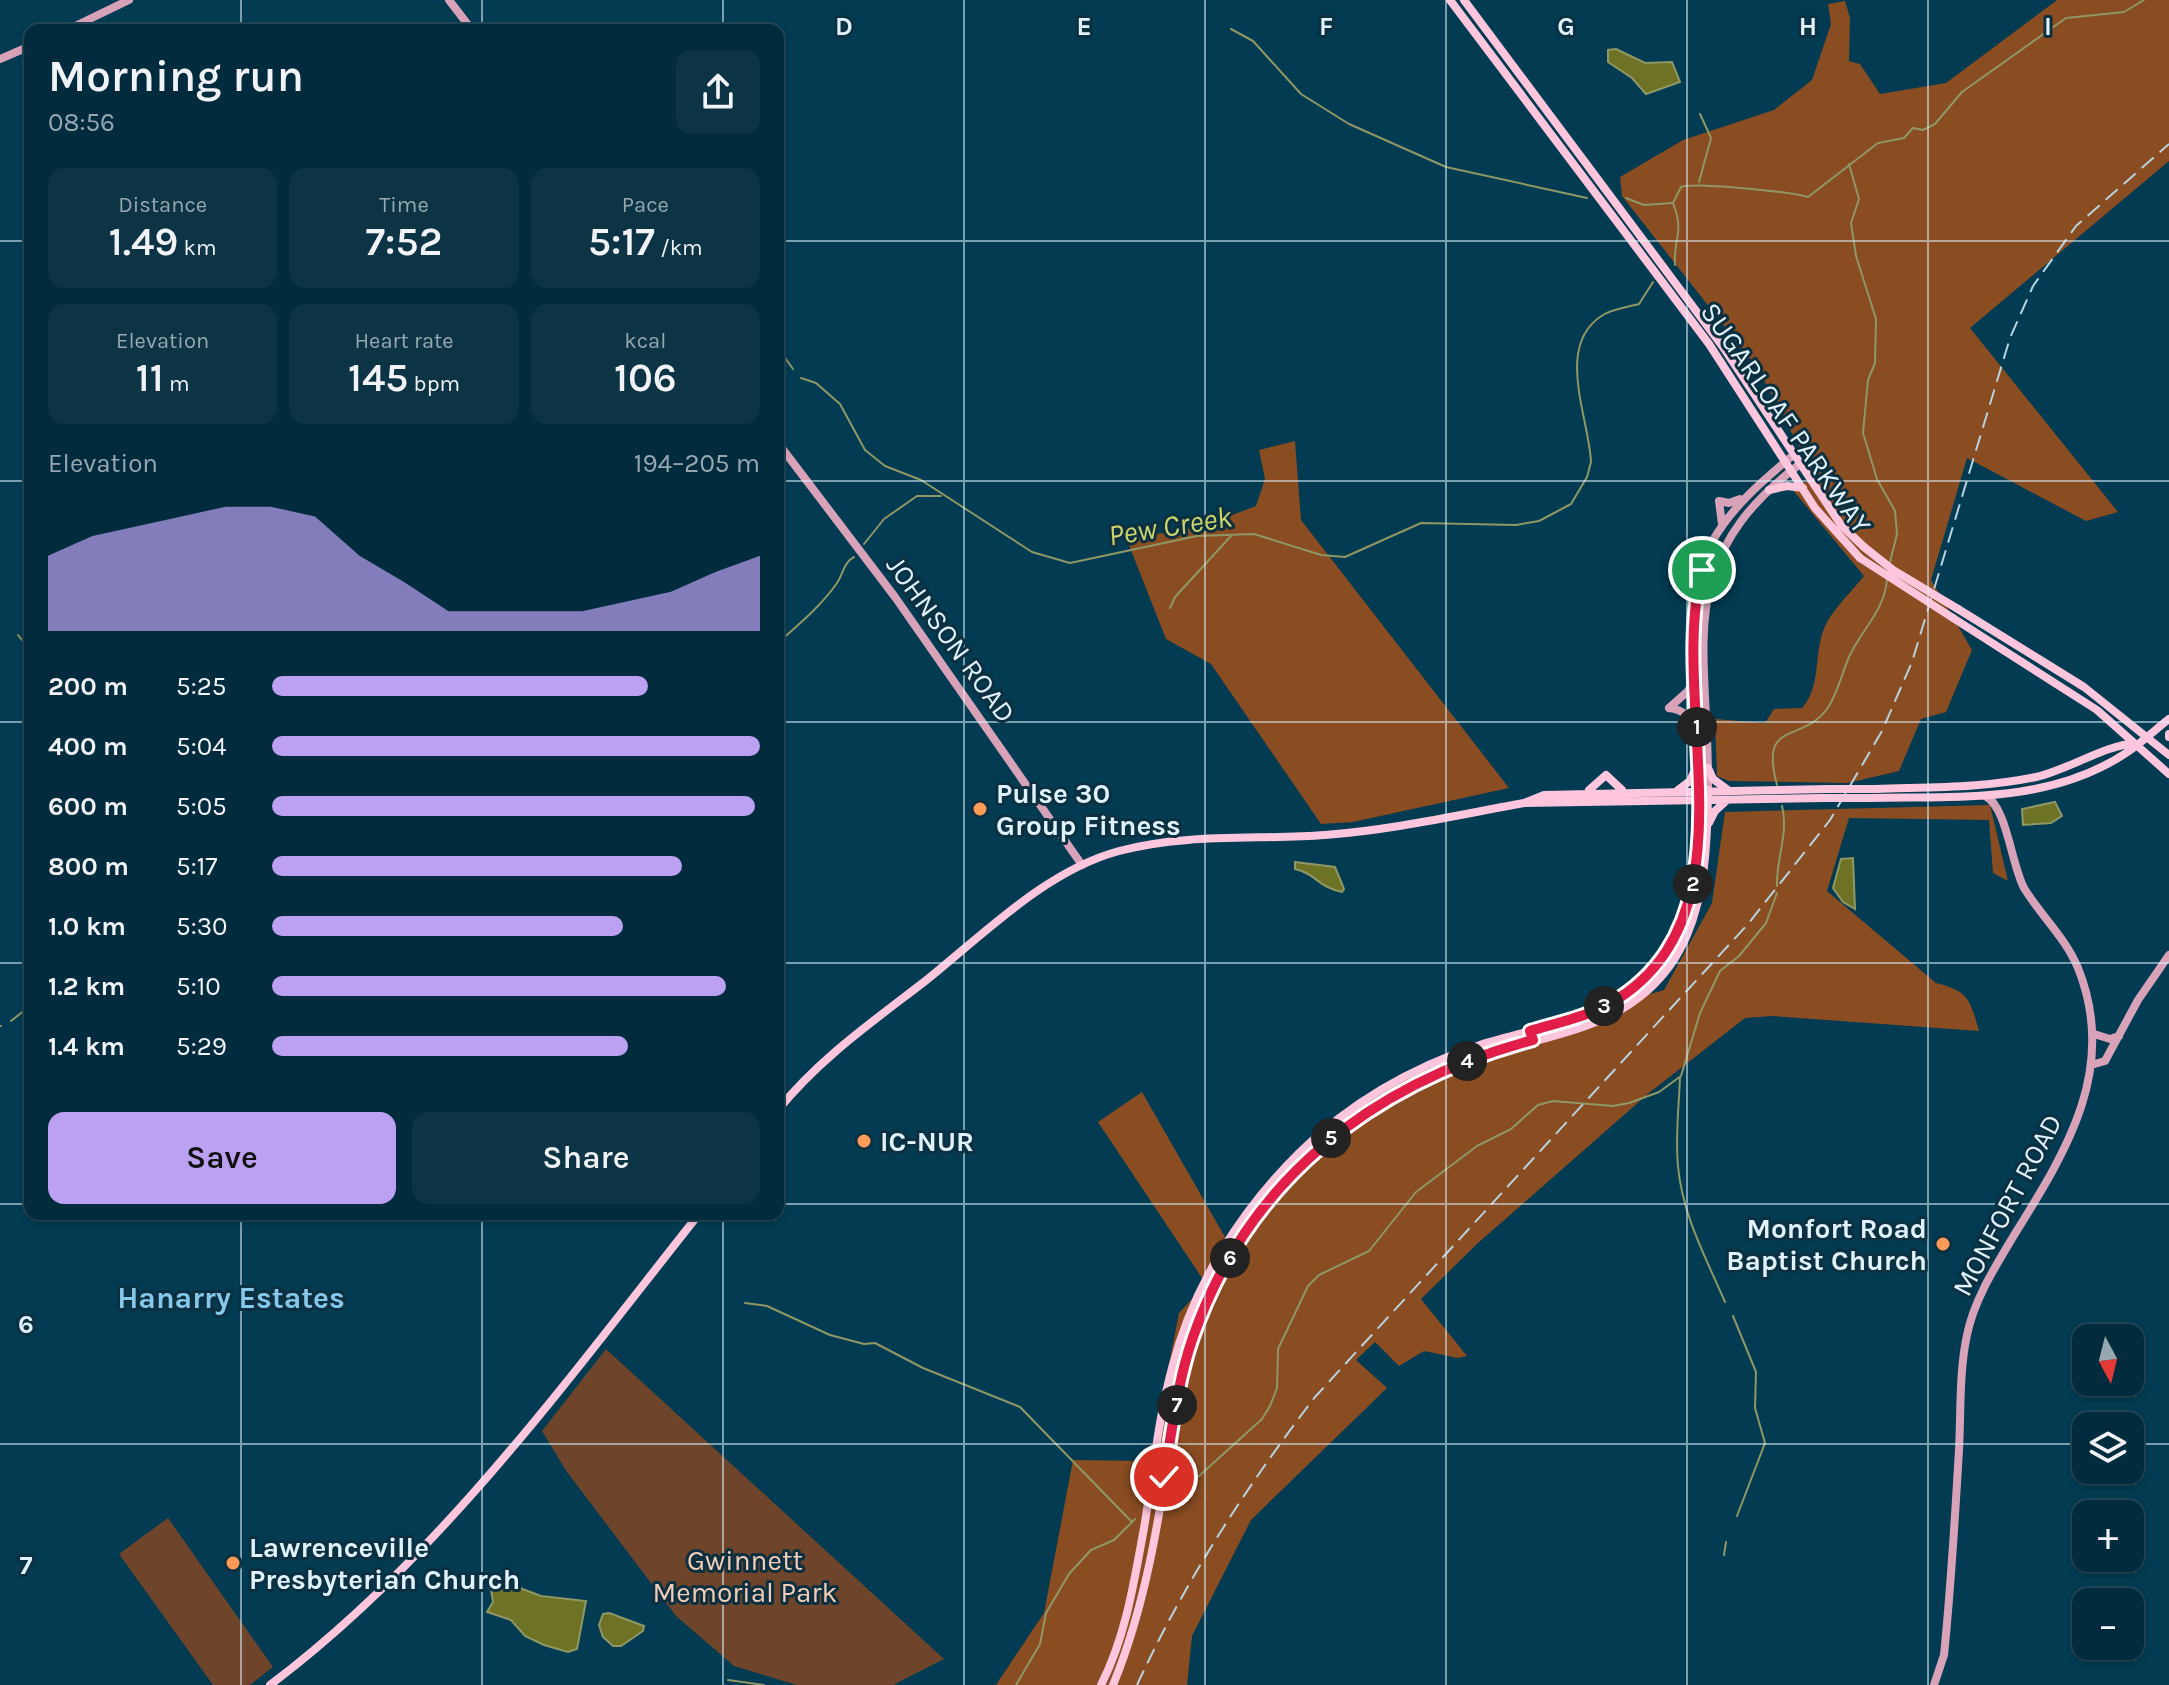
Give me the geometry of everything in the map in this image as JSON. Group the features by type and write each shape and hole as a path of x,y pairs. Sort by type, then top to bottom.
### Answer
{"main road":[{"name":"SUGARLOAF PARKWAY","path":"1450,0 1709,344 1834,533 1860,558 2110,720 2169,774"},
{"name":"SUGARLOAF PARKWAY","path":"1464,0 1723,347 1841,525 1893,570 2073,680 2169,755"},
{"path":"1769,490 1787,486 1803,488"},
{"path":"1708,768 1713,779 1728,795 1824,798 2009,795 2075,778 2116,759 2169,719"},
{"path":"2102,754 2114,742 2110,720"},
{"path":"784,1103 813,1070 860,1031 1034,896 1082,865 1149,845 1330,835 1524,803 1669,801 1703,796 2019,780 2054,772 2123,743 2135,744"},
{"path":"1677,790 1690,781 1698,763"},
{"path":"1581,792 1592,790 1606,775 1627,792"},
{"path":"1524,803 1544,795 1581,792 1677,790 1703,796"},
{"path":"1708,826 1728,795"},
{"path":"1101,1685 1131,1599 1172,1368 1211,1268 1243,1216 1298,1154 1381,1089 1448,1057 1609,1004 1652,970 1678,933 1691,894 1697,820 1703,796"},
{"path":"1113,1685 1132,1639 1183,1370 1208,1300 1251,1225 1289,1178 1339,1131 1387,1098 1439,1071 1576,1029 1619,1011 1650,988 1676,958 1689,933 1703,893 1708,826 1703,796"},
{"path":"1669,801 1688,808 1697,820"},
{"path":"1666,952 1676,958"},
{"path":"1530,1031 1533,1040"},
{"path":"1381,1089 1387,1098"},
{"path":"270,1685 367,1606 448,1518 565,1387 694,1220"}],"street":[{"path":"79,24 129,0"},
{"path":"449,0 467,24"},
{"path":"0,59 24,49"},
{"name":"JOHNSON ROAD","path":"784,451 905,612 1082,865"},
{"path":"1703,796 1698,763 1695,598 1711,545 1722,527 1745,498 1794,454"},
{"path":"1703,796 1708,768 1704,617 1709,584 1729,535 1769,490 1800,464"},
{"path":"1722,527 1719,501 1730,503 1745,498"},
{"path":"1695,676 1688,691 1669,708 1686,714 1697,732"},
{"path":"2002,814 2009,795"},
{"name":"MONFORT ROAD","path":"1934,1685 1946,1643 1967,1335 1990,1278 2067,1148 2079,1118 2091,1065 2094,1034 2089,1001 2077,965 2017,872 2002,814 1994,800 1985,796"},
{"path":"2091,1065 2105,1061 2138,1000 2169,955"},
{"path":"2094,1034 2110,1039 2120,1036"}],"green space":[{"name":"Gwinnett Memorial Park","path":"606,1349 944,1659 893,1685 797,1685 734,1666 676,1616 567,1472 542,1431"},
{"path":"168,1518 273,1667 250,1685 213,1685 119,1554"}],"shaded area":[{"path":"2057,0 2169,0 2169,161 1970,328 2118,512 2086,521 1967,458 1931,580 1972,650 1946,712 1921,719 1899,771 1848,783 1729,781 1717,776 1715,719 1765,723 1774,709 1802,708 1815,680 1825,626 1864,576 1792,489 1815,477 1758,369 1622,196 1620,177 1683,140 1774,110 1812,80 1831,24 1828,4 1845,1 1850,18 1849,61 1860,64 1880,94 1946,83"},
{"path":"1616,49 1645,63 1672,62 1680,82 1646,94 1632,78 1608,62 1608,50"},
{"path":"1295,441 1301,520 1509,788 1353,822 1321,824 1211,664 1166,639 1125,535 1192,528 1256,506 1265,479 1259,450"},
{"path":"2055,802 2062,816 2051,823 2023,825 2022,809"},
{"path":"1990,805 2008,881 1993,873 1989,820 1849,818 1827,891 1936,983 1962,994 1970,1004 1979,1031 1772,1016 1745,1018 1649,1093 1478,1243 1421,1299 1467,1356 1458,1358 1424,1351 1399,1366 1375,1342 1356,1360 1387,1388 1251,1520 1192,1636 1187,1685 996,1685 1044,1613 1073,1460 1150,1461 1179,1313 1206,1284 1098,1122 1142,1092 1229,1244 1250,1210 1374,1090 1549,1023 1664,990 1712,903 1725,812"},
{"path":"1853,858 1855,909 1843,902 1833,888 1841,859"},
{"path":"1295,862 1335,867 1344,889 1342,892 1327,887 1295,869"},
{"path":"502,1581 541,1596 586,1601 577,1649 568,1652 544,1645 525,1636 511,1620 487,1612 493,1602 490,1583"},
{"path":"609,1613 644,1626 643,1631 621,1646 613,1646 603,1637 599,1625 603,1614"}],"waterway":[{"name":"Pew Creek","path":"1675,265 1678,229 1673,203 1681,187 1743,188 1808,197 1878,143 1904,138 1913,128 1923,130 1935,124 1962,92 2066,18 2124,12 2144,0"},
{"path":"1231,29 1253,41 1301,94 1349,124 1446,167 1587,198"},
{"path":"1699,182 1711,138 1700,114"},
{"path":"1849,164 1859,199 1851,223 1856,256 1876,319 1875,363 1868,380 1863,433 1877,479 1895,511 1897,534 1890,562"},
{"path":"1626,198 1644,205 1672,203"},
{"name":"Pew Creek","path":"801,378 816,383 840,404 865,450 885,466 921,480 1032,552 1070,563 1197,536 1254,534 1321,555 1345,557 1421,523 1516,525 1539,521 1571,504 1587,477 1591,462 1578,383 1580,344 1588,328 1603,315 1639,304 1653,282"},
{"path":"784,356 793,369"},
{"name":"Pew Creek","path":"864,544 884,519 917,496 941,496"},
{"path":"1170,608 1175,597 1231,536"},
{"name":"Pew Creek","path":"784,637 824,599 854,557"},
{"path":"1777,785 1773,764 1778,741 1817,720 1827,709 1854,647 1877,611 1887,580"},
{"path":"18,635 24,642"},
{"path":"1777,886 1784,826 1782,806"},
{"path":"1169,1494 1191,1478 1199,1476 1262,1419 1277,1388 1278,1349 1308,1286 1319,1275 1369,1251 1416,1192 1477,1146 1511,1129 1538,1105 1553,1101 1613,1106 1629,1103 1659,1092 1681,1076 1700,1013 1720,971 1739,956 1766,923 1777,893"},
{"name":"Pew Creek","path":"11,1021 24,1011"},
{"path":"1680,1077 1677,1144 1680,1184 1696,1236 1725,1302"},
{"path":"745,1303 767,1306 830,1335 864,1344 875,1343 923,1368 1020,1407 1131,1521"},
{"path":"1733,1316 1756,1372 1755,1408 1765,1443 1737,1516"},
{"path":"1016,1685 1040,1644 1046,1613 1069,1574 1091,1550 1114,1540 1135,1519"},
{"path":"1724,1555 1726,1542"},
{"path":"728,1680 764,1685"}],"railway":[{"path":"1137,1685 1175,1609 1218,1536 1315,1397 1748,924 1830,820 1882,731 1912,662 2010,338 2033,286 2076,226 2169,144"}],"place":[{"name":"Pulse 30 Group Fitness","path":"980,809"},
{"name":"IC-NUR","path":"864,1141"},
{"name":"Monfort Road Baptist Church","path":"1943,1244"},
{"name":"Lawrenceville Presbyterian Church","path":"233,1563"}],"district":[{"name":"Hanarry Estates","path":"231,1298"}],"route":[{"path":"1164,1477 1183,1370 1208,1300 1251,1225 1289,1178 1339,1131 1387,1098 1439,1071 1533,1040 1530,1031 1609,1004 1652,970 1678,933 1686,914 1695,869 1698,763 1694,618 1702,570"}]}
